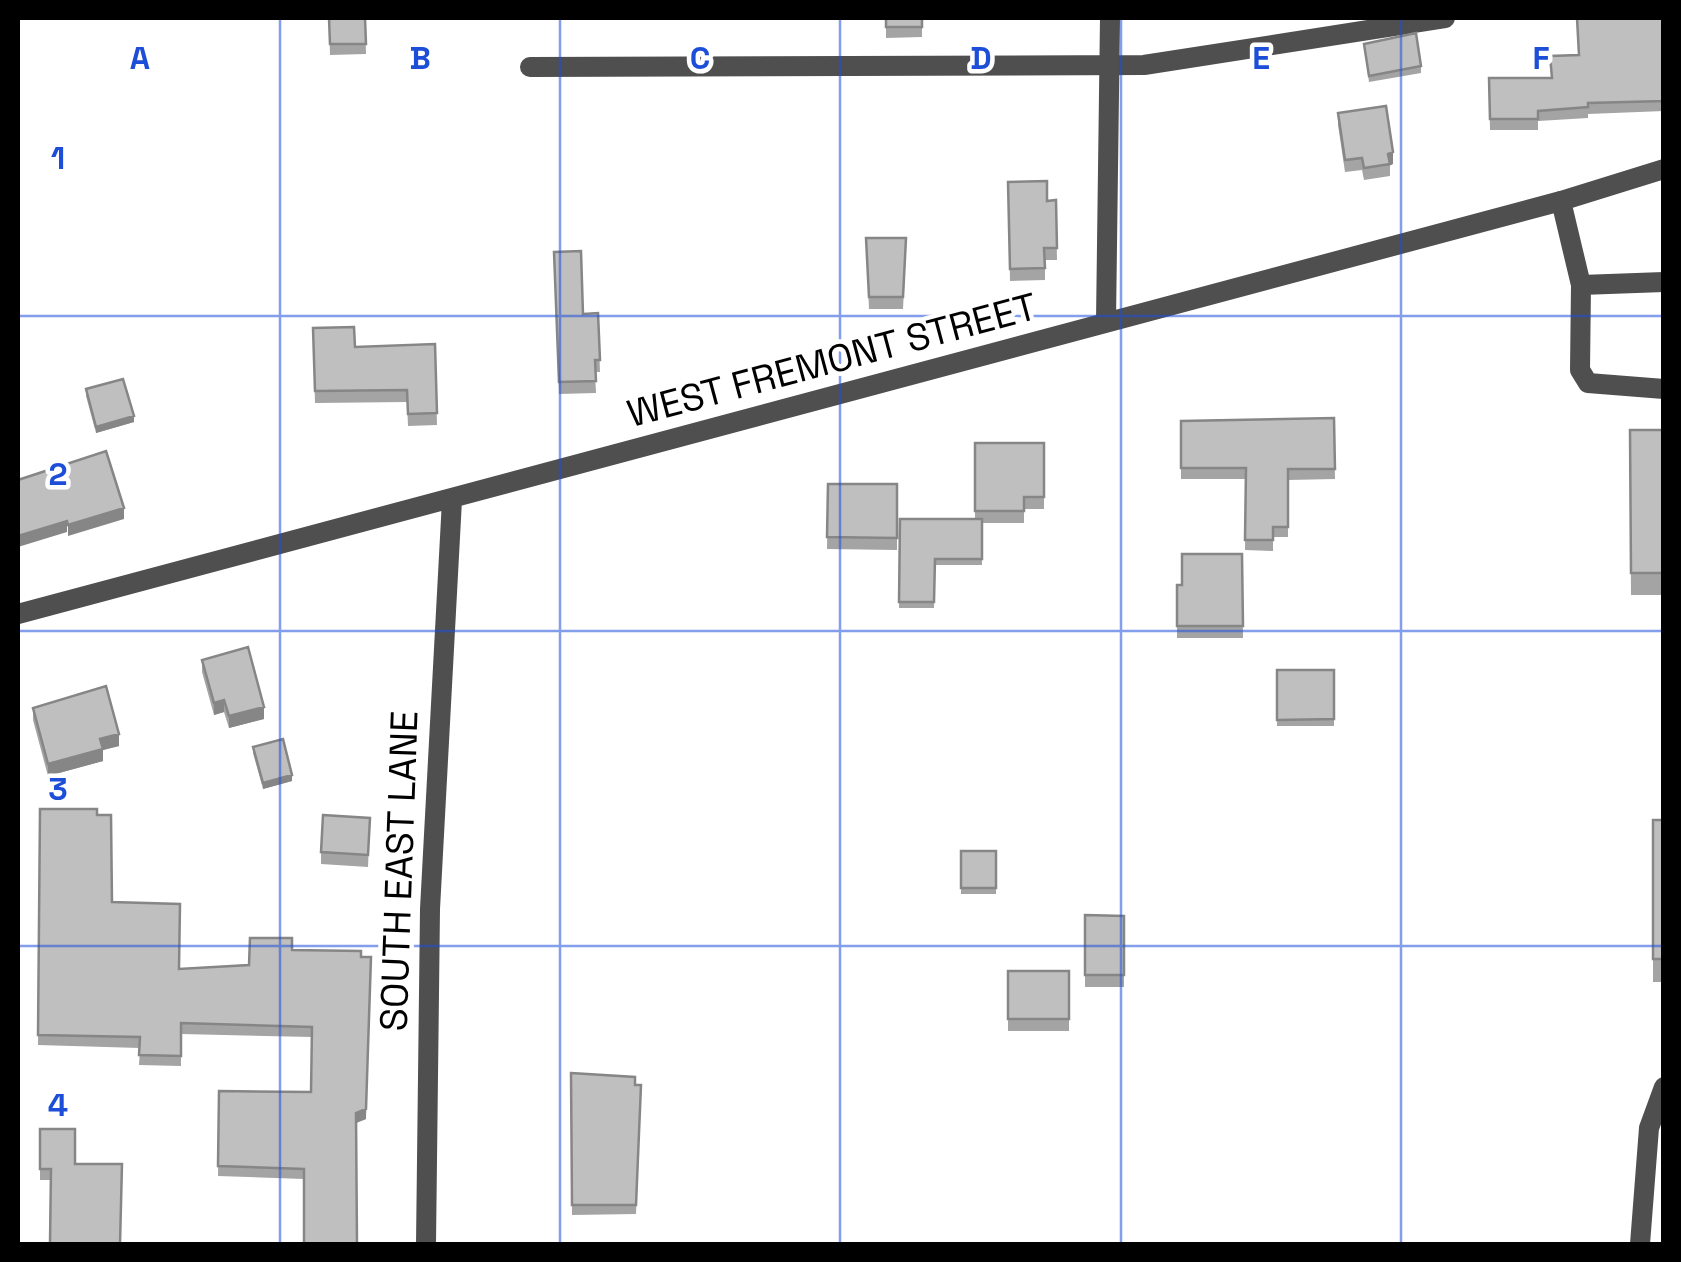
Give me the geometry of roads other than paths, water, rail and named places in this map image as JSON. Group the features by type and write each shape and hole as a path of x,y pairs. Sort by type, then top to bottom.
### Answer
{"street":[{"path":"1106,321 1110,18"},
{"path":"530,67 1144,65 1445,18"},
{"name":"WEST FREMONT STREET","path":"18,614 1560,201 1664,169"},
{"path":"1560,201 1581,284 1580,370 1588,384 1664,389"},
{"path":"1581,284 1664,282"},
{"name":"SOUTH EAST LANE","path":"426,1244 430,908 452,500"},
{"path":"1640,1244 1650,1128 1664,1087"}]}
